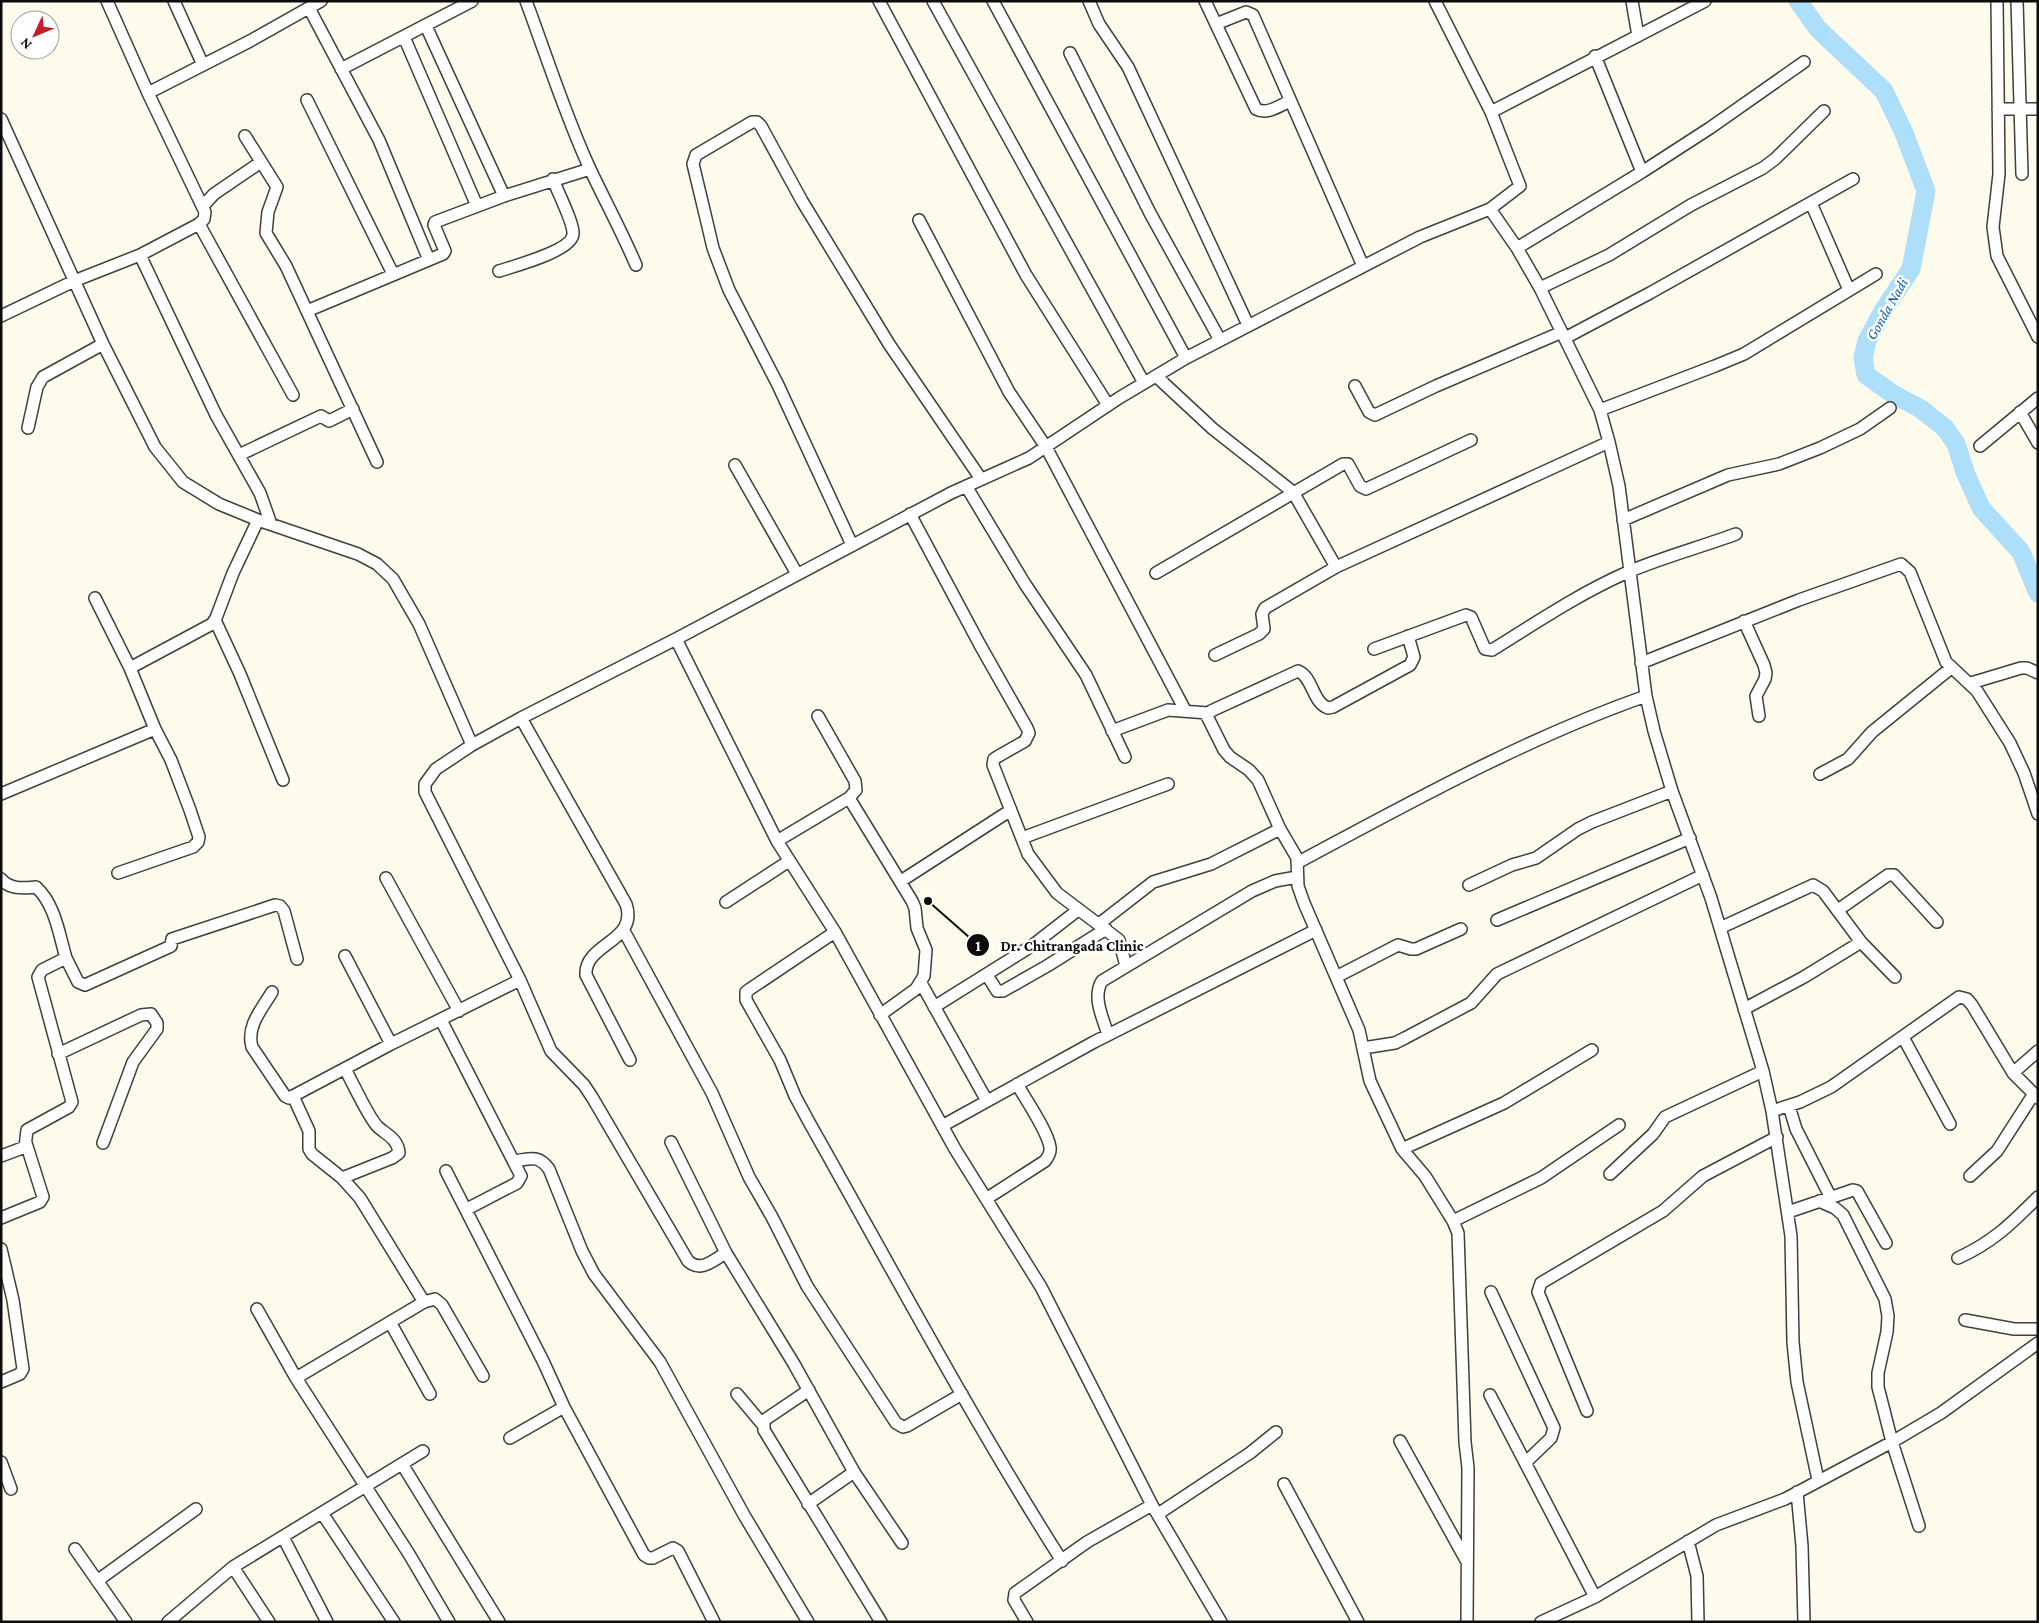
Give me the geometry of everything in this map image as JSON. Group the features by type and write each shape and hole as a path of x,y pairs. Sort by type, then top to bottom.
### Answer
{"street":[{"path":"1,316 74,281 140,255 199,224 204,219 205,212 203,206 148,93 107,1"},
{"path":"174,1 203,65"},
{"path":"148,93 321,1"},
{"path":"341,69 472,1"},
{"path":"526,1 590,169 621,228 636,265"},
{"path":"879,1 1026,275 1108,405"},
{"path":"933,1 1144,383"},
{"path":"993,1 1186,358"},
{"path":"1089,1 1099,24 1128,66 1248,325"},
{"path":"1205,1 1256,109 1261,112 1266,111 1290,101"},
{"path":"726,1253 702,1266 697,1267 688,1261 592,1097 584,1085 551,1050 520,980 425,792 425,784 428,777 436,769 472,745 521,718 676,639 910,514 980,479 1029,458 1108,405 1186,358 1420,236 1490,209 1520,186 1491,112 1435,1"},
{"path":"1632,1 1638,36"},
{"path":"1491,112 1595,56 1705,1"},
{"path":"1997,1 1999,174 1993,227 1994,242 1997,256 2034,317 2038,336"},
{"path":"2016,1 2022,174"},
{"path":"309,8 379,140 429,260"},
{"path":"1216,24 1246,12 1253,15 1363,266"},
{"path":"426,26 504,196"},
{"path":"404,37 478,206"},
{"path":"1070,53 1150,213 1220,340"},
{"path":"1595,56 1642,172"},
{"path":"1517,248 1710,128 1804,62"},
{"path":"307,100 392,274"},
{"path":"1998,109 2038,109"},
{"path":"1540,288 1609,255 1691,205 1763,168 1781,154 1824,111"},
{"path":"1,119 103,344 155,448 183,482 219,504 258,520 358,554 377,564 393,578 418,624 472,745"},
{"path":"852,545 778,386 729,290 713,248 693,164 696,155 752,122 757,122 761,126 802,201 889,344 980,479"},
{"path":"245,136 277,187 268,212 266,233 286,266 377,462"},
{"path":"203,206 214,194 261,162"},
{"path":"307,311 429,260 445,251 434,222 553,179 590,169"},
{"path":"1355,386 1369,412 1375,415 1436,386 1564,335 1650,293 1854,178"},
{"path":"499,271 544,256 571,240 572,228 553,179"},
{"path":"1811,203 1849,290"},
{"path":"1490,209 1517,248 1540,288 1600,410 1609,442 1619,486 1646,696 1672,791 1720,928 1763,1071 1772,1111 1791,1236 1793,1342 1797,1382 1818,1480"},
{"path":"919,220 1009,392 1046,447 1186,710"},
{"path":"199,224 293,395"},
{"path":"140,255 216,416 260,493 271,524"},
{"path":"1600,410 1744,354 1876,274"},
{"path":"28,428 37,387 43,377 103,344"},
{"path":"1156,376 1213,429 1293,492 1336,567"},
{"path":"1980,446 2038,398"},
{"path":"1623,520 1728,475 1779,464 1812,451 1860,429 1890,408"},
{"path":"240,456 321,416 329,421 353,409"},
{"path":"2020,412 2038,443"},
{"path":"1156,573 1293,492 1346,464 1350,467 1360,486 1366,489 1471,440"},
{"path":"1215,655 1259,634 1264,629 1262,614 1265,608 1336,567 1609,442"},
{"path":"735,465 797,574"},
{"path":"966,486 1025,584 1086,675 1124,757"},
{"path":"910,514 1027,728 1029,734 1025,741 997,757 993,762 1028,854 1057,893 1119,940 1126,966"},
{"path":"130,668 208,627 215,620 233,573 258,520"},
{"path":"1374,650 1469,615 1485,649 1489,651 1571,601 1630,571 1736,534"},
{"path":"1641,663 1799,600 1901,564 1910,572 1940,651 1951,668 1971,683 2010,743 2024,773 2038,814"},
{"path":"95,598 130,668 155,729 171,760 199,837 194,847 118,873"},
{"path":"215,620 240,674 283,780"},
{"path":"1744,622 1764,665 1765,680 1756,696 1759,716"},
{"path":"1112,731 1168,710 1208,713 1292,672 1298,671 1305,676 1321,704 1328,708 1333,707 1410,665 1414,657 1408,636"},
{"path":"676,639 777,841 835,932 942,1126 1040,1287 1155,1510 1221,1622"},
{"path":"1820,774 1848,759 1872,732 1951,668"},
{"path":"1971,683 2021,668 2027,668 2038,673"},
{"path":"1297,863 1381,818 1536,741 1583,719 1646,696"},
{"path":"1208,713 1208,719 1224,750 1230,757 1249,770 1258,780 1297,863 1297,877 1304,903 1359,1030 1370,1081 1402,1149 1425,1176 1453,1221 1460,1243 1465,1442 1468,1468 1467,1622"},
{"path":"777,841 849,798 856,790 855,781 818,716"},
{"path":"521,718 629,912 624,931 592,957 586,968 586,975 630,1060"},
{"path":"1,794 155,729"},
{"path":"1022,838 1168,784"},
{"path":"1470,885 1512,866 1536,858 1578,828 1672,791"},
{"path":"849,798 915,908 917,928 926,950 924,976 921,983 916,989 880,1015"},
{"path":"900,881 1011,810"},
{"path":"986,975 997,991 1004,991 1047,966 1102,926 1153,882 1211,864 1280,828"},
{"path":"1497,920 1690,838"},
{"path":"726,902 789,860"},
{"path":"1364,1048 1395,1043 1405,1038 1471,1002 1497,974 1534,954 1703,875"},
{"path":"1838,910 1888,875 1894,875 1937,922"},
{"path":"1108,1035 1097,996 1098,988 1102,981 1252,891 1275,881 1297,877"},
{"path":"386,878 459,1011"},
{"path":"1,879 6,885 20,888 36,887 42,892 48,900 66,958 78,982 86,985 169,948 172,939 275,905 280,906 284,911 297,959"},
{"path":"1720,928 1814,885 1823,890 1861,942 1895,977"},
{"path":"934,1007 1033,945 1078,910"},
{"path":"1336,977 1398,945 1416,949 1462,929"},
{"path":"942,1126 1108,1035 1316,930"},
{"path":"624,931 712,1094 749,1177 772,1217 807,1286 896,1423 903,1427 907,1426 962,1394"},
{"path":"835,932 746,992 746,1000 780,1060 795,1096 809,1122 962,1394 1019,1494 1062,1561"},
{"path":"1744,1009 1804,977 1861,942"},
{"path":"345,956 391,1044"},
{"path":"1,1218 40,1202 44,1197 26,1143 26,1134 30,1127 69,1107 71,1104 38,977 42,970 66,958"},
{"path":"272,992 251,1030 251,1043 285,1096 289,1098 391,1044 520,980"},
{"path":"921,983 987,1101"},
{"path":"1772,1111 1831,1087 1959,997 1963,997 1972,1005 2013,1073 2035,1096 1997,1151 1970,1176"},
{"path":"58,1054 141,1016 151,1014 156,1020 156,1029 133,1062 103,1143"},
{"path":"441,1020 520,1172 520,1180 467,1209"},
{"path":"1903,1037 1950,1124"},
{"path":"1402,1149 1504,1103 1592,1050"},
{"path":"2013,1073 2038,1051"},
{"path":"342,1178 392,1158 399,1153 399,1149 392,1137 375,1124 345,1069"},
{"path":"1610,1174 1652,1134 1665,1117 1763,1071"},
{"path":"986,1198 1045,1161 1050,1149 1047,1138 1017,1084"},
{"path":"293,1096 310,1131 309,1149 312,1154 342,1178 370,1212 424,1302"},
{"path":"1788,1106 1825,1200 1844,1215 1885,1300 1888,1332 1878,1373 1878,1387 1892,1442 1919,1526"},
{"path":"1453,1221 1541,1178 1619,1125"},
{"path":"1587,1410 1538,1292 1541,1283 1662,1211 1703,1176 1777,1137"},
{"path":"671,1142 726,1253 809,1390 854,1472 902,1543"},
{"path":"1,1156 23,1148 26,1143"},
{"path":"514,1161 538,1159 549,1169 582,1251 594,1274 660,1362 744,1515 808,1622"},
{"path":"446,1171 467,1209 564,1407 644,1555 653,1558 670,1548 678,1551 714,1622"},
{"path":"1788,1212 1853,1190 1858,1191 1886,1243"},
{"path":"1958,1258 1982,1247 1998,1236 2038,1197"},
{"path":"1,1249 13,1300 23,1369 20,1374 1,1382"},
{"path":"1491,1292 1554,1428 1551,1438 1526,1462"},
{"path":"296,1378 424,1302 435,1299 442,1305 483,1376"},
{"path":"1,1305 13,1300"},
{"path":"257,1309 296,1378 366,1486 449,1622"},
{"path":"1965,1320 2014,1330 2038,1329"},
{"path":"390,1322 430,1394"},
{"path":"1542,1622 1594,1597 1716,1524 1770,1506 1892,1442 1941,1413 2038,1343"},
{"path":"763,1426 766,1419 809,1390"},
{"path":"737,1394 763,1426 808,1504 881,1622"},
{"path":"1490,1395 1594,1597"},
{"path":"510,1438 564,1407"},
{"path":"1027,1622 1014,1600 1015,1593 1087,1542 1155,1510 1250,1453 1276,1432"},
{"path":"1400,1441 1467,1562"},
{"path":"168,1622 233,1567 423,1451"},
{"path":"1,1462 11,1489"},
{"path":"402,1464 498,1622"},
{"path":"808,1504 854,1472"},
{"path":"1284,1484 1358,1622"},
{"path":"1797,1492 1802,1546 1804,1622"},
{"path":"97,1581 196,1509"},
{"path":"322,1513 394,1622"},
{"path":"283,1537 327,1622"},
{"path":"1688,1541 1697,1576 1698,1622"},
{"path":"75,1549 126,1622"},
{"path":"233,1567 269,1622"}],"waterway":[{"name":"Gonda Nadi","path":"1798,1 1818,29 1884,91 1904,133 1926,191 1911,269 1883,311 1867,341 1863,357 1866,375 1893,394 1921,409 1945,428 1956,444 1965,472 1981,508 2021,552 2038,593"}],"place":[{"name":"Dr. Chitrangada Clinic","path":"928,901"}]}
